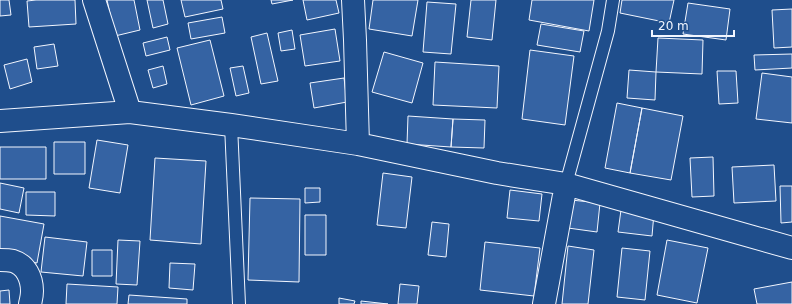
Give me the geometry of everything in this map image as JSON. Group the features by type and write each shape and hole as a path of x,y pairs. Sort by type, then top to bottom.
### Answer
{"street":[{"path":"94,0 130,112"},
{"path":"353,0 358,144"},
{"path":"0,121 130,112 358,144 497,173 566,184 792,248"},
{"path":"544,304 566,184"},
{"path":"0,260 13,261 22,265 27,271 31,279 32,291 30,304"}],"lane":[{"path":"566,184 608,31 613,0"},
{"path":"231,125 239,304"}],"building":[{"path":"0,0 9,0 11,15 0,16"},
{"path":"75,0 76,24 29,27 27,1"},
{"path":"107,0 134,0 140,30 115,36"},
{"path":"147,0 163,0 168,24 153,28"},
{"path":"181,0 221,0 223,9 185,17"},
{"path":"271,0 293,0 272,4"},
{"path":"303,0 336,0 339,13 307,20"},
{"path":"373,0 418,0 412,36 369,29"},
{"path":"471,0 496,0 492,40 467,37"},
{"path":"532,0 594,0 589,31 529,20"},
{"path":"622,0 674,0 669,23 620,13"},
{"path":"427,2 456,4 451,54 423,52"},
{"path":"688,3 730,9 726,40 683,34"},
{"path":"792,9 792,47 774,48 772,10"},
{"path":"222,17 225,33 191,39 188,23"},
{"path":"541,24 584,31 580,52 537,45"},
{"path":"335,29 340,61 305,66 300,35"},
{"path":"292,30 295,49 281,51 278,33"},
{"path":"267,33 278,81 261,84 251,37"},
{"path":"167,37 170,50 146,56 143,43"},
{"path":"658,38 703,40 702,74 656,72"},
{"path":"210,40 224,96 191,105 177,48"},
{"path":"54,44 58,66 37,69 34,47"},
{"path":"530,50 574,56 565,125 522,119"},
{"path":"384,52 423,63 412,103 372,92"},
{"path":"792,54 792,68 755,70 754,55"},
{"path":"27,59 32,82 10,89 4,65"},
{"path":"435,62 499,66 497,108 433,105"},
{"path":"163,66 167,84 153,88 148,70"},
{"path":"243,66 249,93 236,96 230,68"},
{"path":"629,70 656,72 655,100 627,98"},
{"path":"717,71 736,71 738,103 719,104"},
{"path":"762,73 792,77 792,123 756,119"},
{"path":"344,78 347,102 314,108 310,83"},
{"path":"617,103 642,108 630,173 605,168"},
{"path":"642,108 683,116 671,180 630,173"},
{"path":"408,116 453,119 451,147 407,144"},
{"path":"453,119 485,120 484,148 451,147"},
{"path":"97,140 128,145 120,193 89,188"},
{"path":"54,142 85,142 85,174 54,174"},
{"path":"0,147 46,147 46,179 0,179"},
{"path":"713,157 714,196 692,197 690,158"},
{"path":"155,158 206,161 201,244 150,240"},
{"path":"774,165 776,201 734,203 732,167"},
{"path":"383,173 412,177 406,228 377,225"},
{"path":"0,183 24,188 19,213 0,209"},
{"path":"780,186 792,186 792,222 781,223"},
{"path":"305,188 320,188 320,202 305,203"},
{"path":"510,190 542,194 539,221 507,218"},
{"path":"26,192 55,192 55,216 26,215"},
{"path":"250,198 300,199 299,282 248,280"},
{"path":"571,200 600,203 597,232 568,228"},
{"path":"621,210 654,213 652,236 618,232"},
{"path":"305,215 326,215 326,255 305,255"},
{"path":"0,216 44,224 37,263 0,256"},
{"path":"432,222 449,224 446,257 428,255"},
{"path":"45,237 87,242 83,276 41,272"},
{"path":"118,240 140,241 137,285 116,284"},
{"path":"667,240 708,248 697,303 657,295"},
{"path":"485,242 540,248 534,296 480,290"},
{"path":"568,246 594,250 588,304 562,304"},
{"path":"622,248 650,251 645,300 617,297"},
{"path":"92,250 112,250 112,276 92,276"},
{"path":"170,263 195,264 193,290 169,288"},
{"path":"792,282 792,304 757,304 754,289"},
{"path":"67,284 118,287 117,304 66,304"},
{"path":"400,284 419,286 417,304 398,304"},
{"path":"9,290 10,304 0,304 0,291"},
{"path":"129,295 187,299 187,304 128,304"},
{"path":"339,298 355,301 354,304 339,304"},
{"path":"361,301 388,304 361,304"}]}
